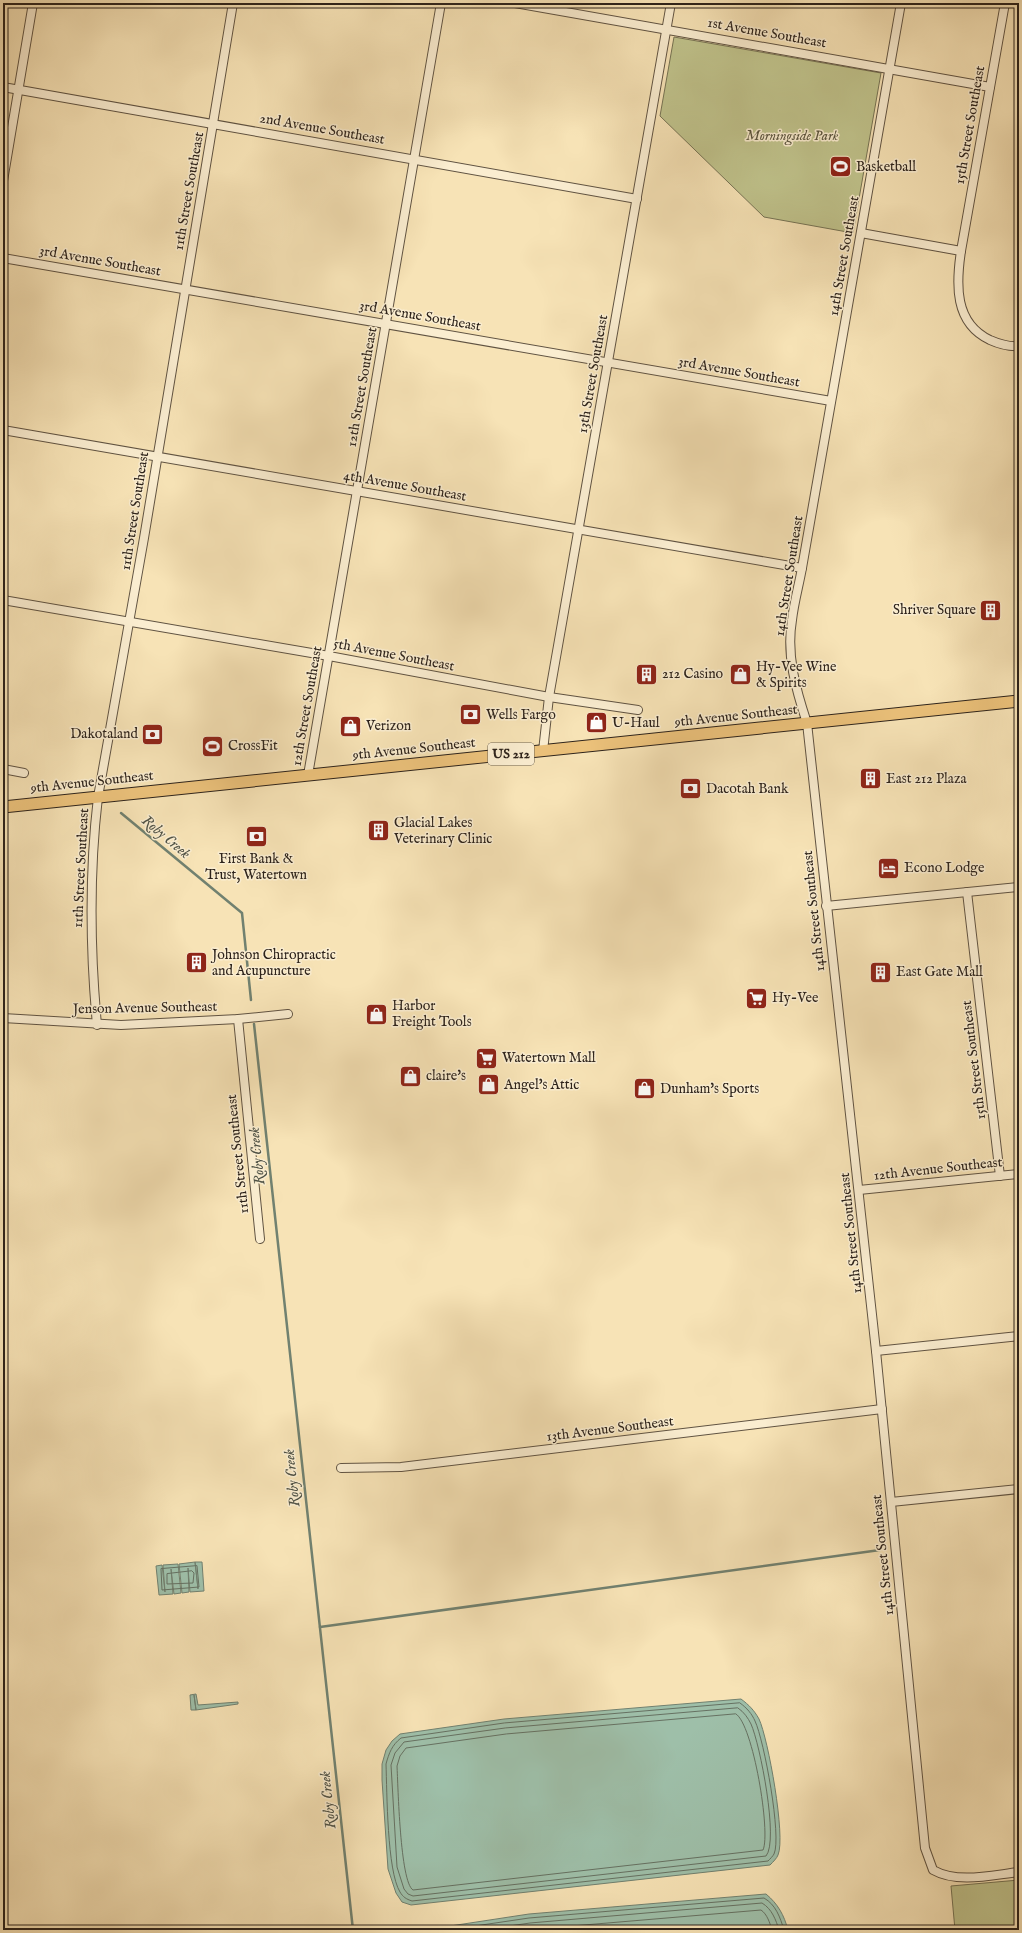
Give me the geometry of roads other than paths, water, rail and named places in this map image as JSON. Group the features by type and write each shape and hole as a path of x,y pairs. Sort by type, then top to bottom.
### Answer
{"main road":[{"name":"9th Avenue Southeast","path":"3,807 1019,701"}],"street":[{"path":"3,181 33,3"},
{"name":"11th Street Southeast","path":"97,1024 90,916 95,820 98,797 130,622 233,3"},
{"name":"12th Street Southeast","path":"308,775 441,3"},
{"name":"1st Avenue Southeast","path":"515,3 667,28 990,87"},
{"name":"13th Street Southeast","path":"543,751 549,698 672,3"},
{"name":"14th Street Southeast","path":"901,3 792,620 791,654 797,693 806,723 859,1190 925,1848 933,1870 942,1876 956,1878 1019,1872"},
{"name":"15th Street Southeast","path":"1005,3 961,251 957,286 966,320 974,329 984,337 998,344 1012,347 1019,346"},
{"name":"2nd Avenue Southeast","path":"3,87 214,123 637,199"},
{"path":"861,233 961,251"},
{"name":"3rd Avenue Southeast","path":"3,258 831,401"},
{"name":"4th Avenue Southeast","path":"3,430 802,568"},
{"name":"5th Avenue Southeast","path":"3,600 329,656 549,698 638,710"},
{"path":"3,769 24,773"},
{"path":"826,906 1019,887"},
{"name":"15th Street Southeast","path":"968,892 1000,1176"},
{"name":"Jenson Avenue Southeast","path":"3,1018 97,1024 165,1023 238,1019 288,1014"},
{"name":"11th Street Southeast","path":"238,1019 260,1239"},
{"name":"12th Avenue Southeast","path":"859,1190 1019,1174"},
{"path":"876,1351 1019,1336"},
{"name":"13th Avenue Southeast","path":"341,1468 401,1467 882,1409"},
{"path":"891,1502 1019,1489"}],"water":[{"path":"202,1562 204,1591 190,1592 188,1568 189,1592 182,1593 179,1564"},
{"path":"178,1564 181,1593 174,1594 171,1569 173,1594 159,1595 156,1566 162,1565 165,1592 163,1565"},
{"path":"196,1694 198,1705 238,1702 238,1704 191,1710 190,1695"},
{"path":"741,1699 751,1708 759,1719 767,1746 775,1787 780,1829 780,1845 775,1860 770,1865 411,1905 402,1902 396,1893 388,1869 382,1764 386,1750 392,1741 400,1734 504,1719"},
{"path":"766,1894 780,1910 785,1919 788,1930 424,1930 529,1914"}],"waterway":[{"name":"Roby Creek","path":"121,813 242,913 251,1000"},
{"name":"Roby Creek","path":"254,1024 353,1930"},
{"path":"320,1627 880,1550"}],"place":[{"name":"Basketball","path":"841,167"},
{"name":"Shriver Square","path":"991,610"},
{"name":"212 Casino","path":"647,674"},
{"name":"Hy-Vee Wine & Spirits","path":"741,675"},
{"name":"Wells Fargo","path":"471,715"},
{"name":"U-Haul","path":"597,723"},
{"name":"Verizon","path":"351,726"},
{"name":"Dakotaland","path":"153,734"},
{"name":"CrossFit","path":"213,746"},
{"name":"East 212 Plaza","path":"871,779"},
{"name":"Dacotah Bank","path":"690,789"},
{"name":"Glacial Lakes Veterinary Clinic","path":"378,831"},
{"name":"First Bank & Trust, Watertown","path":"256,837"},
{"name":"Econo Lodge","path":"889,868"},
{"name":"Johnson Chiropractic and Acupuncture","path":"197,963"},
{"name":"East Gate Mall","path":"881,972"},
{"name":"Hy-Vee","path":"757,998"},
{"name":"Harbor Freight Tools","path":"377,1014"},
{"name":"Watertown Mall","path":"487,1058"},
{"name":"claire's","path":"410,1076"},
{"name":"Angel's Attic","path":"489,1085"},
{"name":"Dunham's Sports","path":"644,1089"}],"park label":[{"name":"Morningside Park","path":"792,136"}]}
